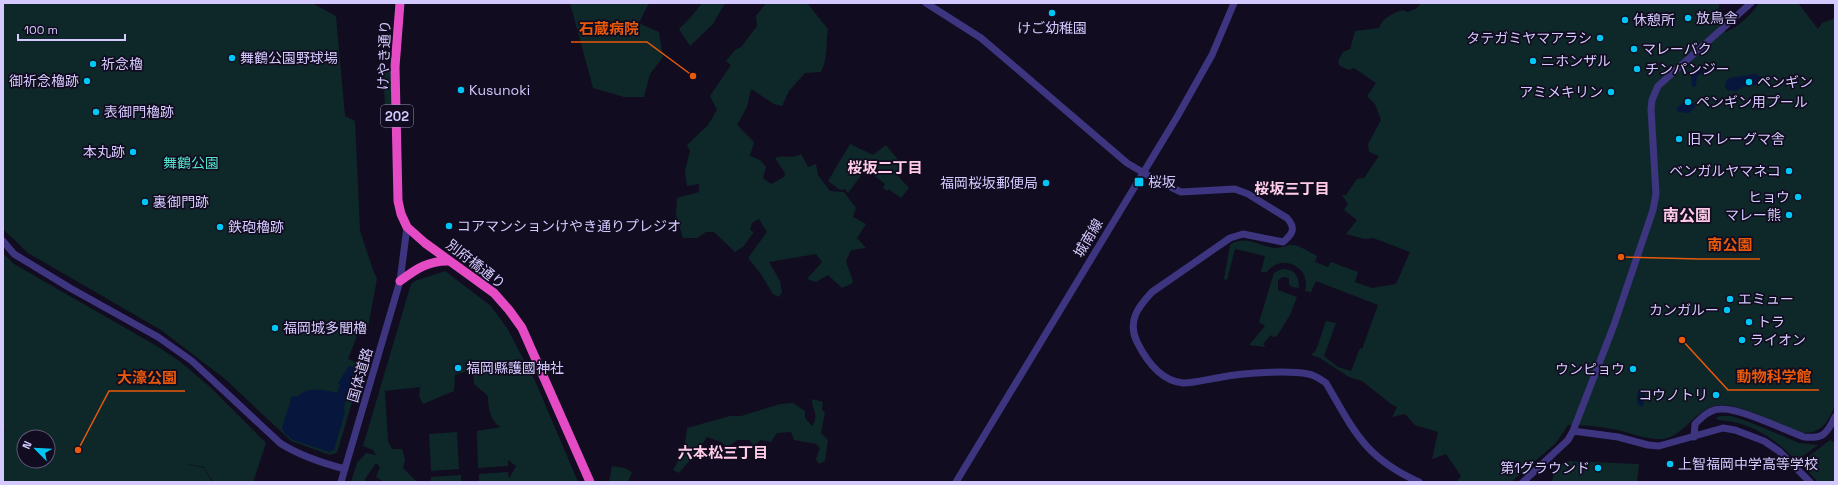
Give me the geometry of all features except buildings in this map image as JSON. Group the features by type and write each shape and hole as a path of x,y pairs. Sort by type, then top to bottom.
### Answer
{"highway":[{"name":"けやき通り","path":"400,3 395,67 398,201 401,214 407,227"},
{"name":"別府橋通り","path":"407,227 494,293 522,328 590,482"},
{"path":"400,280 430,262 450,260"}],"street":[{"path":"926,3 981,38 1127,163 1181,192 1235,189 1248,194 1287,218 1292,224 1293,232 1291,236 1283,242 1244,234 1230,238 1152,292 1136,310 1132,321 1134,336 1142,352 1156,370 1168,378 1183,383 1222,376 1258,374 1307,373 1317,376 1326,383 1363,444 1392,469 1419,482"},
{"name":"城南線","path":"956,482 1144,172 1212,55 1234,3"},
{"path":"1523,482 1568,440 1573,431 1614,325 1653,210 1656,194 1651,109 1656,92 1665,79 1751,3"},
{"name":"国体道路","path":"341,482 400,280 407,227"},
{"path":"3,241 14,254 70,288 158,337 192,361 290,450 316,461 345,469"},
{"path":"1694,437 1695,424 1704,414 1720,408 1734,410 1804,437 1814,438 1822,436 1828,431 1835,417"},
{"path":"1573,431 1618,437 1648,445 1659,446 1723,428 1735,430 1764,441 1779,451 1810,482"}],"green space":[{"name":"舞鶴公園","path":"3,3 312,3 336,16 345,116 355,121 360,231 377,279 367,333 359,331 348,359 363,365 337,453 330,455 291,441 225,379 161,330 28,253 3,229"},
{"path":"570,3 649,3 639,23 659,32 663,57 650,74 644,97 624,97 593,88"},
{"path":"702,3 725,3 713,24 690,46 679,29"},
{"path":"766,3 807,3 828,29 825,60 821,72 805,73 789,91 782,106 774,104 751,89 747,107 737,125 754,142 750,156 760,160 766,167 763,178 771,184 784,177 785,173 775,158 794,157 801,154 808,167 816,164 818,175 830,191 844,192 856,208 853,217 866,224 857,238 866,248 851,250 846,261 853,283 842,288 828,275 816,282 807,279 822,262 816,254 769,262 780,281 782,292 779,297 773,294 761,274 748,258 767,232 759,219 752,223 750,230 754,232 743,247 735,252 714,232 706,232 697,238 683,238 676,215 677,198 699,192 699,184 687,186 685,171 690,151 687,145 708,125 717,110 710,96 731,65 726,61 735,50 741,47 757,26 756,16"},
{"name":"南公園","path":"1421,3 1720,3 1716,19 1726,32 1744,20 1759,3 1798,3 1818,29 1822,23 1835,18 1835,406 1828,420 1822,427 1806,433 1798,432 1748,411 1726,405 1713,406 1705,410 1671,437 1664,439 1637,436 1602,427 1568,425 1556,443 1511,482 1456,482 1461,476 1446,454 1432,459 1438,432 1415,425 1405,414 1392,417 1397,407 1362,381 1349,377 1320,358 1311,355 1316,350 1326,321 1336,323 1324,356 1338,367 1351,371 1360,348 1362,349 1378,305 1316,281 1311,292 1305,291 1306,282 1304,275 1300,269 1294,265 1280,263 1273,266 1267,272 1261,272 1265,256 1235,249 1227,280 1224,279 1230,245 1236,242 1247,241 1276,248 1294,245 1303,248 1317,256 1315,262 1328,267 1331,262 1358,272 1355,282 1372,288 1396,284 1410,252 1373,238 1365,239 1346,234 1357,220 1344,210 1348,204 1342,195 1346,195 1357,179 1364,178 1379,156 1369,152 1368,144 1381,120 1375,104 1367,96 1376,83 1354,68 1349,70 1340,66 1338,61 1343,52 1350,49 1355,31 1379,28 1380,24 1388,16 1403,10 1407,12 1416,9"},
{"path":"393,68 394,124 386,123 383,71"},
{"path":"850,144 873,155 886,145 901,163 897,166 901,169 898,176 909,188 901,198 888,189 887,191 883,188 885,184 866,169 848,193 845,189 840,190 828,181"},
{"path":"3,253 14,264 155,345 178,360 210,387 266,443 253,482 213,482 204,467 182,463 204,468 212,482 3,482 3,431 7,431 3,430"},
{"path":"1282,269 1293,272 1298,280 1299,288 1289,285 1289,278 1283,277 1278,280 1278,290 1297,297 1290,315 1277,336 1273,337 1271,335 1263,344 1266,347 1249,345 1265,326 1259,322 1274,273"},
{"name":"福岡縣護國神社","path":"445,271 491,306 507,328 536,383 578,482 479,482 479,474 508,472 509,479 516,466 508,460 508,466 478,468 477,431 501,427 494,422 492,418 488,405 488,396 474,384 473,369 455,375 454,391 423,404 419,396 420,387 385,391 388,441 392,449 402,449 405,459 403,468 417,482 384,482 376,477 380,467 376,463 365,479 365,482 351,482 357,463 366,453 376,455 373,450 363,446 411,284 415,281"},
{"path":"812,399 823,402 822,410 825,412 821,433 828,440 825,461 819,464 816,459 820,448 816,444 794,440 791,432 777,433 771,442 761,440 754,446 749,440 738,440 727,447 721,442 707,437 697,452 679,473 673,470 683,450 687,428 730,416 741,416 780,404 793,403 805,411 805,418 812,426 815,415"},
{"path":"1731,416 1752,423 1799,443 1818,445 1796,461 1780,445 1761,433 1740,424 1718,420 1716,417"},
{"path":"457,432 459,469 431,471 429,434"},
{"path":"1830,440 1835,443 1835,482 1818,482 1800,463"},
{"name":"第1グラウンド","path":"1565,461 1639,464 1637,482 1552,482 1554,471"},
{"path":"612,466 625,468 632,472 628,482 609,482"},
{"path":"461,475 461,482 431,482 431,477"}],"water":[{"path":"1704,65 1707,66 1706,69 1704,68 1703,73 1697,76 1696,86 1692,87 1691,76"},
{"path":"1755,74 1761,77 1760,84 1743,87 1736,91 1728,91 1725,87 1726,81 1730,78"},
{"name":"ペンギン用プール","path":"1688,98 1696,106 1689,113 1679,112 1676,109"},
{"path":"349,366 359,369 353,386 350,386 344,408 345,412 334,450 329,452 293,440 285,434 282,428 292,396 297,397 305,391 310,390 337,393 340,385 338,383"},
{"path":"1640,390 1645,394 1644,404 1641,407 1637,402 1637,394"}],"place":[{"name":"けご幼稚園","path":"1052,13"},
{"name":"放鳥舎","path":"1688,18"},
{"name":"休憩所","path":"1625,20"},
{"name":"タテガミヤマアラシ","path":"1600,38"},
{"name":"マレーバク","path":"1634,49"},
{"name":"舞鶴公園野球場","path":"232,58"},
{"name":"ニホンザル","path":"1533,61"},
{"name":"祈念櫓","path":"93,64"},
{"name":"チンパンジー","path":"1637,69"},
{"name":"石蔵病院","path":"693,76"},
{"name":"御祈念櫓跡","path":"87,81"},
{"name":"ペンギン","path":"1749,82"},
{"name":"Kusunoki","path":"461,90"},
{"name":"アミメキリン","path":"1611,92"},
{"name":"ペンギン用プール","path":"1688,102"},
{"name":"表御門櫓跡","path":"96,112"},
{"name":"旧マレーグマ舎","path":"1679,139"},
{"name":"本丸跡","path":"133,152"},
{"name":"ベンガルヤマネコ","path":"1789,171"},
{"name":"桜坂","path":"1139,182"},
{"name":"福岡桜坂郵便局","path":"1046,183"},
{"name":"ヒョウ","path":"1798,197"},
{"name":"裏御門跡","path":"145,202"},
{"name":"マレー熊","path":"1789,215"},
{"name":"コアマンションけやき通りプレジオ","path":"449,226"},
{"name":"鉄砲櫓跡","path":"220,227"},
{"name":"南公園","path":"1621,257"},
{"name":"エミュー","path":"1730,299"},
{"name":"カンガルー","path":"1727,310"},
{"name":"トラ","path":"1749,322"},
{"name":"福岡城多聞櫓","path":"275,328"},
{"name":"動物科学館","path":"1682,340"},
{"name":"ライオン","path":"1742,340"},
{"name":"福岡縣護國神社","path":"458,368"},
{"name":"ウンピョウ","path":"1633,369"},
{"name":"コウノトリ","path":"1716,395"},
{"name":"大濠公園","path":"78,450"},
{"name":"上智福岡中学高等学校","path":"1670,464"},
{"name":"第1グラウンド","path":"1598,468"}],"district":[{"name":"桜坂二丁目","path":"885,168"},
{"name":"桜坂三丁目","path":"1292,189"},
{"name":"南公園","path":"1687,215"},
{"name":"六本松三丁目","path":"723,453"}]}
